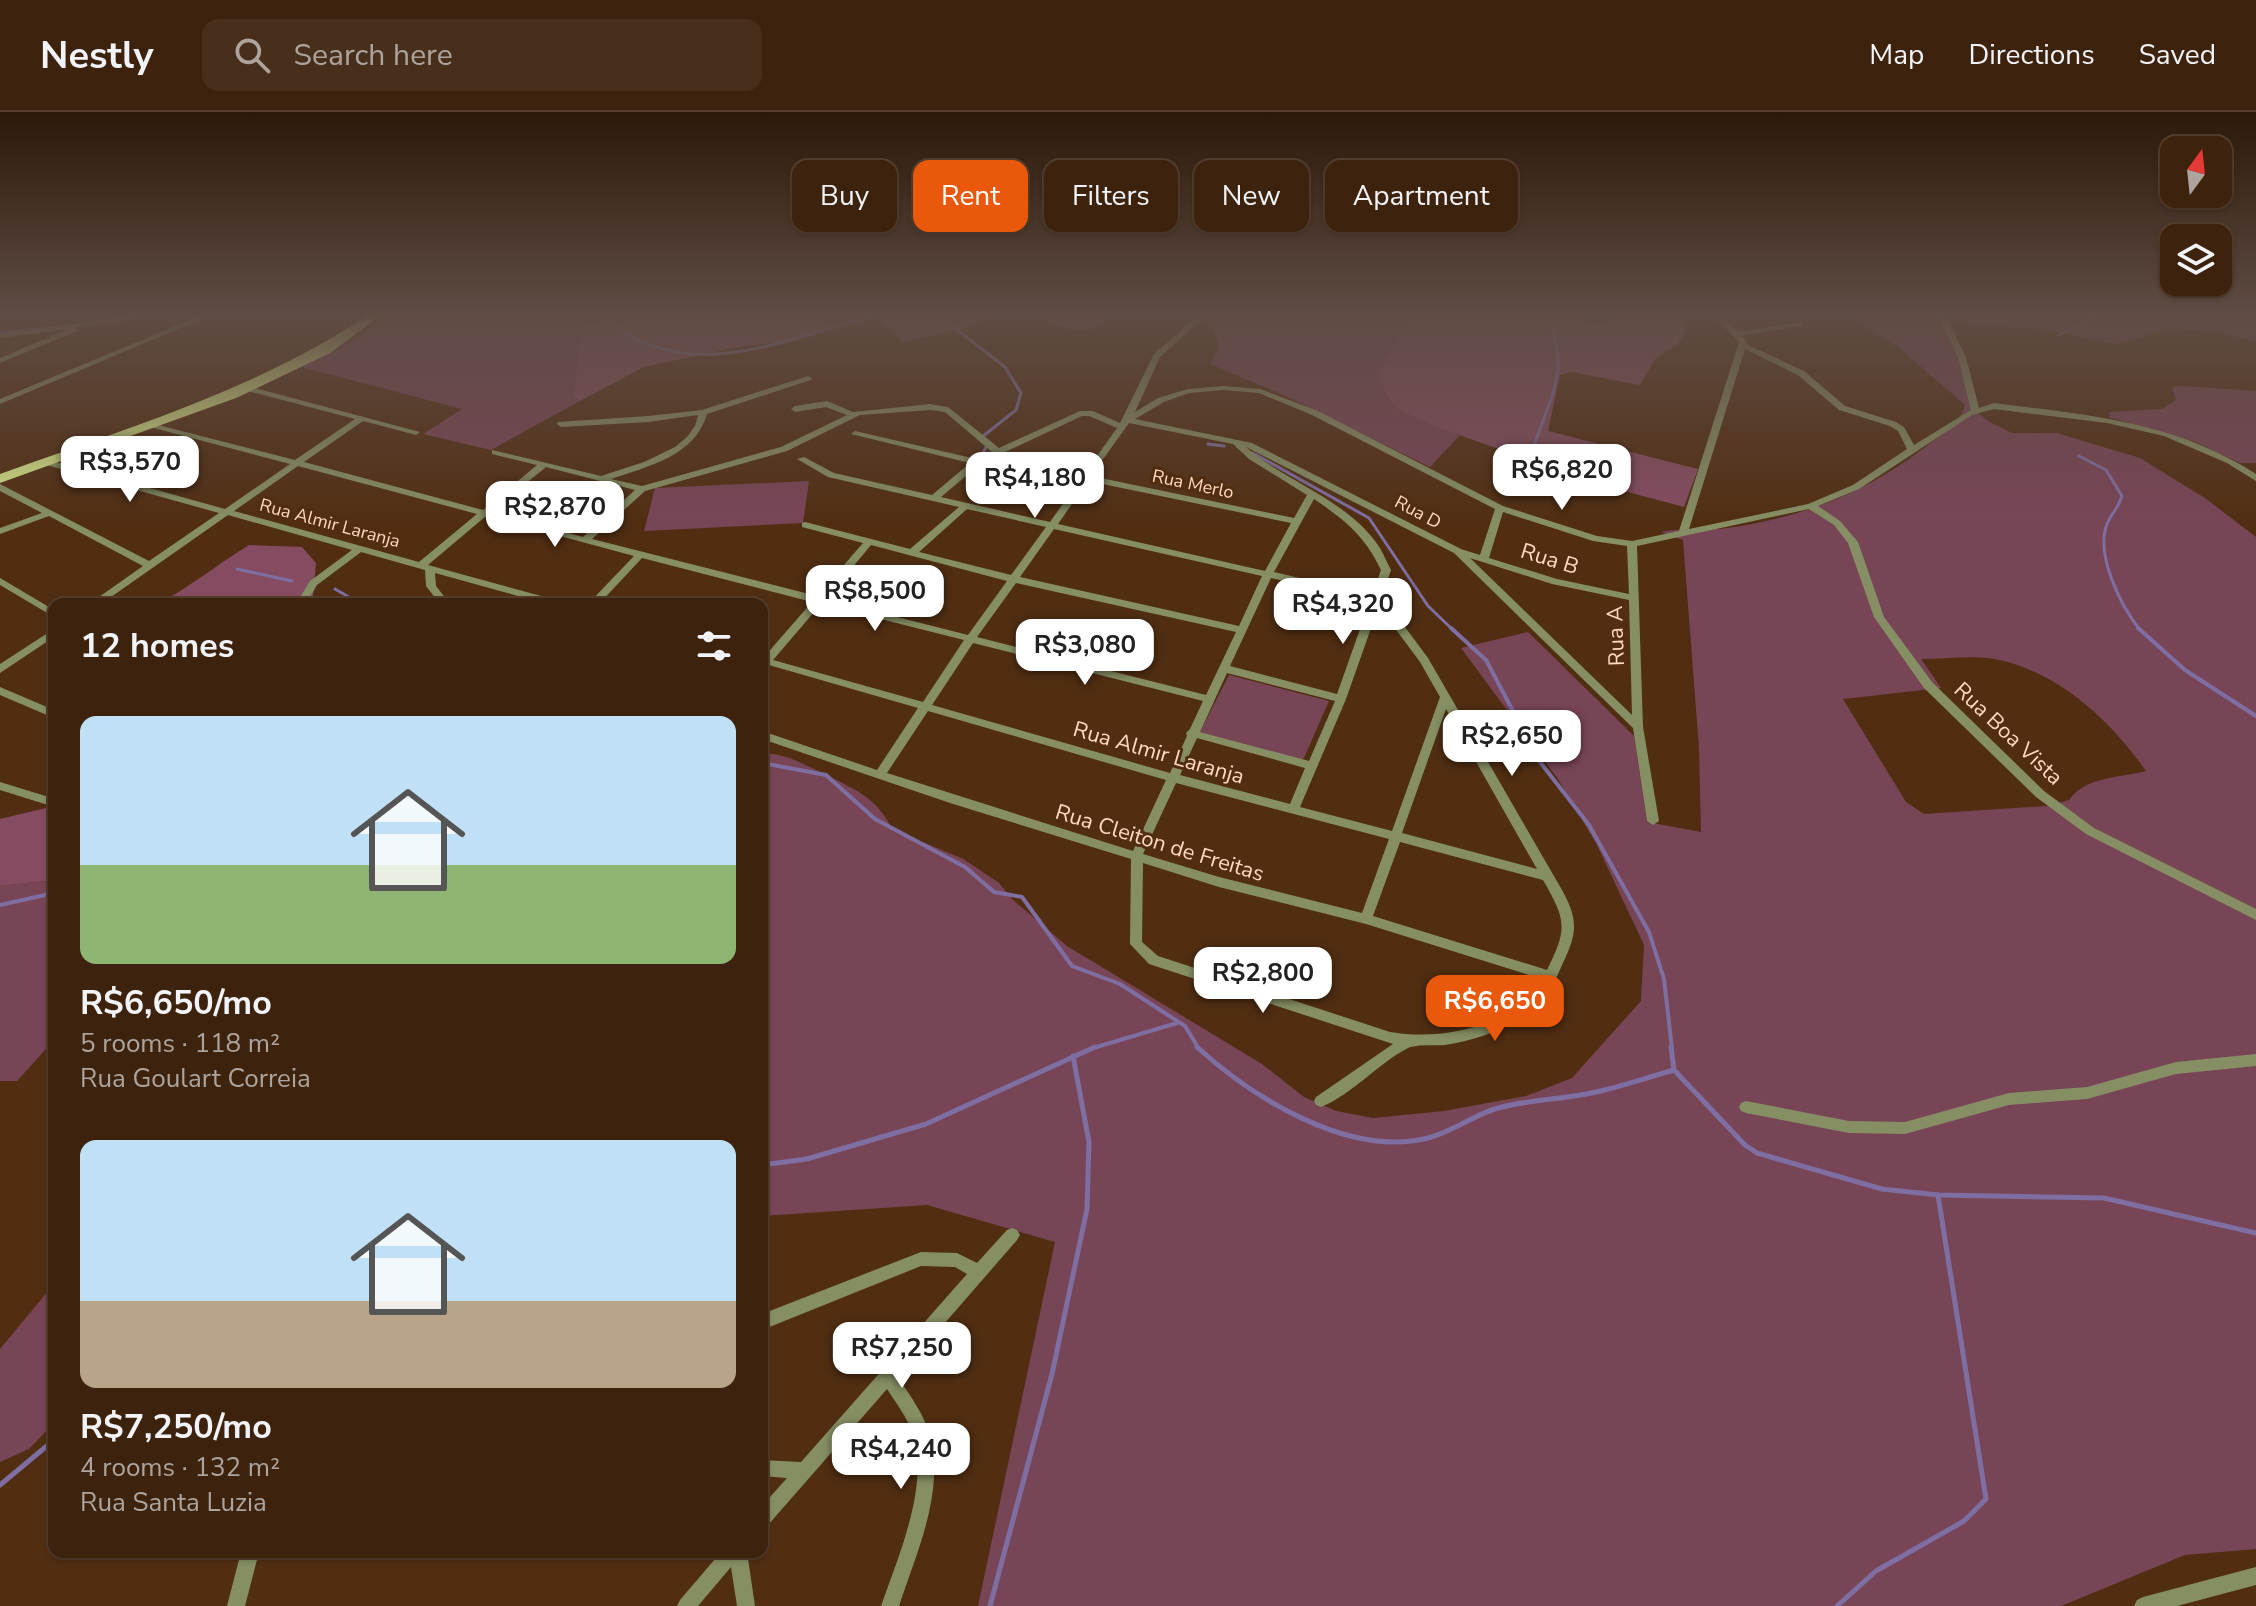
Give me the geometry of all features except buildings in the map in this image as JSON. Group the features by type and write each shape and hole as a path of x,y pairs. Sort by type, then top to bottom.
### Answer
{"main road":[{"path":"0,479 153,425 256,384"}],"street":[{"path":"0,402 44,384"},
{"path":"561,424 703,412 790,384"},
{"path":"880,774 970,640 1124,424 1144,384"},
{"path":"1683,534 1730,384"},
{"path":"1814,384 1842,408 1901,429 1912,450"},
{"path":"1968,384 1975,410"},
{"path":"247,388 416,432"},
{"path":"1124,424 1161,400 1188,391 1223,388 1260,391 1315,413 1500,508 1596,539 1632,544 1811,506 1856,487 1975,410 1994,406 2034,409 2149,429 2200,447 2256,478"},
{"path":"795,409 827,404 853,415"},
{"path":"585,540 642,489 770,454 853,415 943,408 953,412 999,453"},
{"path":"601,479 686,443 699,429 703,412"},
{"name":"Rua D","path":"933,499 977,462 1085,412 1124,424 1234,440 1348,493 1457,551 1638,727"},
{"path":"102,598 362,418"},
{"path":"153,425 817,601 1208,699"},
{"path":"855,434 977,462"},
{"path":"1234,440 1266,468 1351,521 1384,563 1386,576 1341,699 1293,810"},
{"path":"495,452 642,489"},
{"path":"801,459 831,475 1268,574 1375,605 1401,628 1424,660 1547,876 1565,909 1569,926 1550,976 1528,1004 1489,1026 1430,1043 1407,1042 1154,960 1139,950 1135,939 1137,855 1191,733 1268,574 1294,521 1311,496"},
{"name":"Rua Almir Laranja","path":"46,462 224,514 538,598"},
{"path":"440,598 431,586 426,566 543,465"},
{"name":"Rua Merlo","path":"1086,478 1294,521"},
{"path":"0,487 149,565"},
{"name":"Rua Boa Vista","path":"1811,506 1837,523 1853,542 1879,617 1928,685 2040,794 2090,831 2256,915"},
{"path":"912,553 964,507"},
{"path":"1484,558 1500,508"},
{"path":"0,531 49,513"},
{"path":"805,525 1013,579 1241,630"},
{"path":"768,658 869,542"},
{"name":"Rua A","path":"1632,544 1638,727 1653,821"},
{"path":"304,598 313,583 359,549"},
{"name":"Rua B","path":"1457,551 1555,582 1633,598"},
{"path":"599,598 640,555"},
{"path":"0,581 48,610"},
{"path":"0,669 48,636"},
{"name":"Rua Almir Laranja","path":"768,664 925,705 1171,777 1547,876"},
{"path":"1223,668 1341,699"},
{"path":"0,691 48,711"},
{"path":"1366,919 1445,698"},
{"path":"1191,733 1312,766"},
{"name":"Rua Cleiton de Freitas","path":"768,737 954,800 1265,895 1366,919 1550,976"},
{"path":"0,786 48,801"},
{"path":"1321,1101 1407,1042"},
{"path":"1746,1107 1849,1127 1905,1128 2009,1099 2087,1093 2176,1068 2256,1060"},
{"path":"768,1512 1012,1235"},
{"path":"768,1319 848,1284 921,1259 957,1260 978,1272"},
{"path":"888,1376 921,1432 926,1459 919,1509 890,1606"},
{"path":"768,1468 805,1471"},
{"path":"236,1606 248,1558"},
{"path":"686,1606 730,1558"},
{"path":"736,1558 746,1606"},
{"path":"2143,1606 2256,1576"}],"shaded area":[{"path":"365,384 575,384 574,395 578,402 491,450 423,434 462,409"},
{"path":"575,384 612,384 578,402 574,395"},
{"path":"1257,384 1382,384 1400,407 1410,414 1460,435 1430,467"},
{"path":"1382,384 1558,384 1548,431 1698,469 1684,507 1594,483 1434,426 1400,410 1386,395"},
{"path":"1940,384 1966,384 1972,408 1988,421 2012,433 2057,433 2140,458 2205,498 2256,537 2256,1549 2185,1555 2061,1606 978,1606 1055,1242 927,1205 768,1216 768,754 795,760 856,790 873,802 892,829 963,859 999,883 1012,899 1067,946 1262,1064 1304,1097 1336,1111 1373,1118 1444,1111 1526,1096 1572,1078 1641,1001 1644,945 1597,845 1558,779 1461,648 1528,632 1634,736 1647,822 1701,832 1699,748 1683,540 1661,532 1755,524 1831,501 1902,464 1948,430 1965,405","holes":["1968,657 2018,665 2061,687 2099,717 2146,771 2094,782 2076,792 2069,800 2047,806 1924,814 1906,802 1843,699 1941,688 1921,659"]},
{"path":"2172,387 2256,391 2256,463 2240,463 2196,442 2109,417 2110,412 2162,409 2176,400"},
{"path":"809,481 803,523 644,531 655,488"},
{"path":"249,545 302,547 316,563 313,596 316,598 168,598"},
{"path":"1229,675 1329,701 1303,760 1200,732"},
{"path":"48,807 48,881 0,886 0,819"},
{"path":"48,881 48,1047 17,1081 0,1081 0,886"},
{"path":"48,1291 48,1429 29,1449 0,1462 0,1349"}],"waterway":[{"path":"982,437 1016,410 1021,393 1015,384"},
{"path":"1529,463 1555,384"},
{"path":"980,458 988,444"},
{"path":"1208,444 1224,446"},
{"path":"1253,453 1369,518 1428,606 1453,630"},
{"path":"2079,456 2106,470 2122,496 2107,524 2104,550 2118,594 2140,629"},
{"path":"237,569 292,581"},
{"path":"335,589 351,598"},
{"path":"1451,628 1486,660 1540,762 1589,825 1649,932 1664,979 1672,1049"},
{"path":"2140,629 2185,670 2256,716"},
{"path":"768,764 826,775 875,819 965,867 994,892 1022,897 1072,966 1120,984 1185,1026 1199,1048"},
{"path":"0,905 48,894"},
{"path":"1092,1048 1177,1023"},
{"path":"1671,1047 1674,1070"},
{"path":"1073,1057 1092,1048"},
{"path":"1199,1048 1246,1086 1304,1119 1366,1139 1398,1142 1428,1138 1506,1106 1597,1092 1674,1070"},
{"path":"768,1164 807,1159 926,1124 1073,1057"},
{"path":"990,1606 1052,1374 1087,1209 1089,1142 1073,1057"},
{"path":"1674,1070 1745,1145 1757,1153 1882,1189 1938,1195"},
{"path":"1837,1606 1876,1571 1964,1521 1986,1499 1938,1195"},
{"path":"1938,1195 2104,1198 2256,1233"},
{"path":"0,1485 48,1445"}]}
